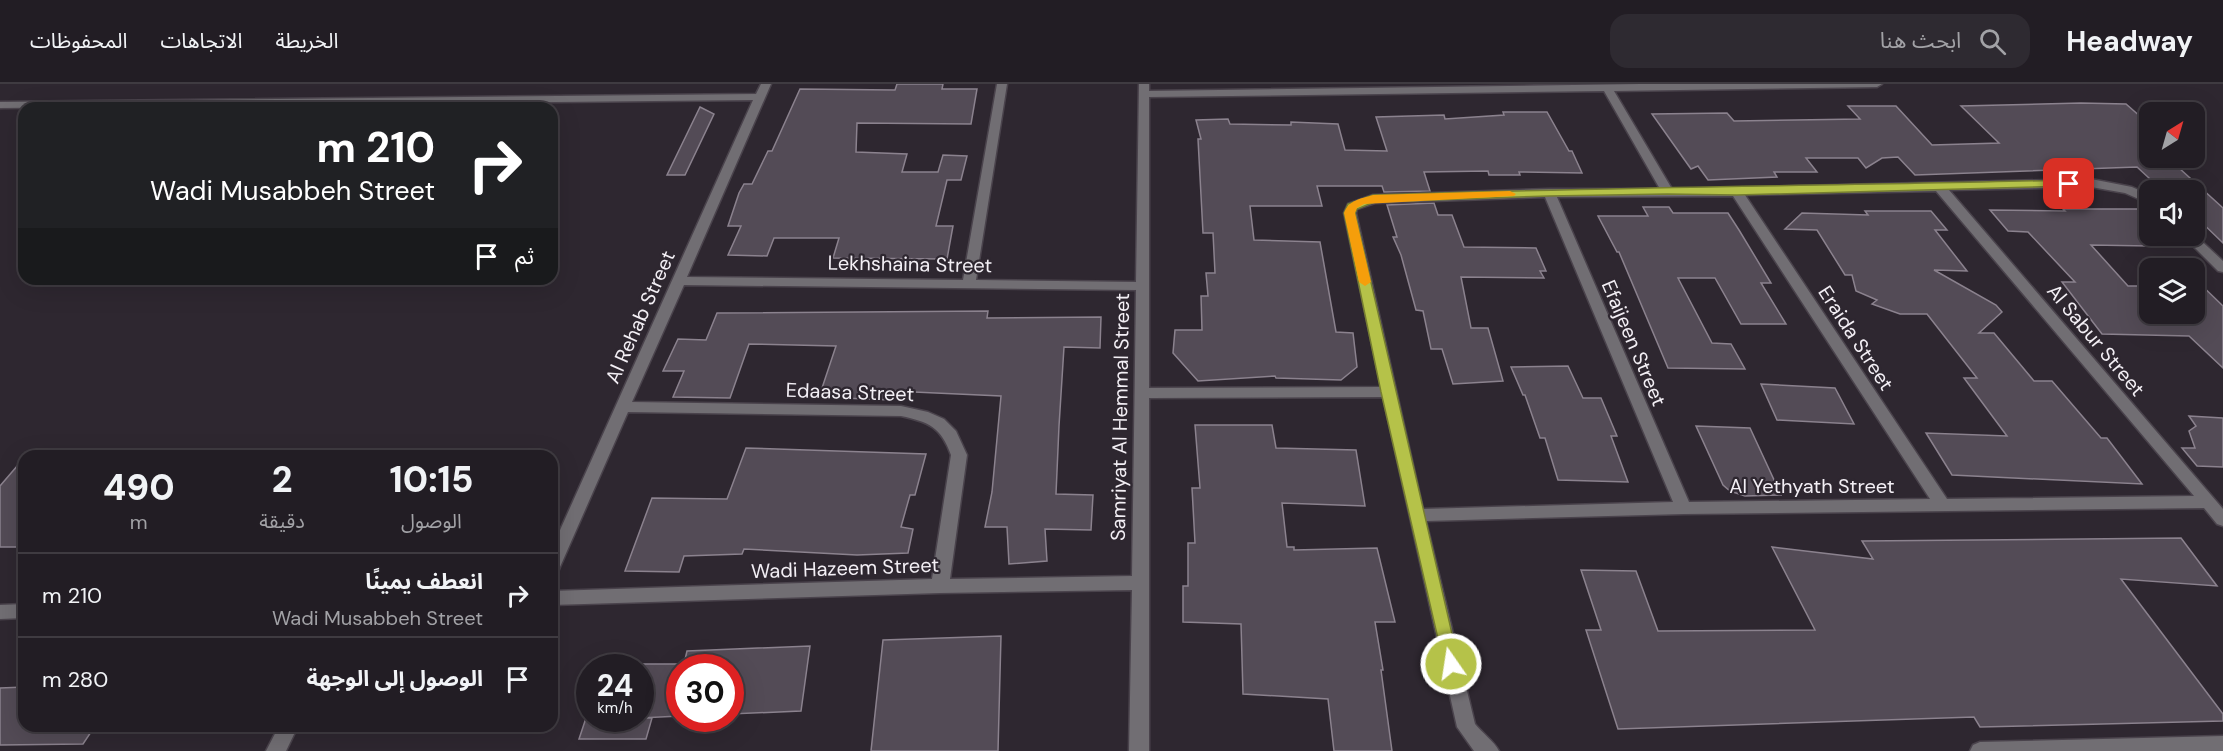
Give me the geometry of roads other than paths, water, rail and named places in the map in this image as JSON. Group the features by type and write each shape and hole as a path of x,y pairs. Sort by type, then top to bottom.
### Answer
{"street":[{"path":"969,285 1002,84"},
{"path":"1144,89 1507,87 1608,89 1681,85 1877,84"},
{"name":"Samriyat Al Hemmal Street","path":"1139,751 1144,89"},
{"path":"1608,89 1667,190"},
{"path":"153,102 763,90"},
{"name":"Al Rehab Street","path":"558,553 763,90"},
{"path":"0,105 18,105"},
{"path":"1489,751 1479,744 1466,727 1388,392 1350,213 1352,207 1373,199 1549,193 1667,190 1737,192 2091,183 2128,190 2139,195"},
{"name":"Al Sabur Street","path":"1939,186 2223,520"},
{"name":"Eraida Street","path":"1737,192 1943,506"},
{"name":"Efaijeen Street","path":"1549,193 1684,508"},
{"path":"2200,246 2223,268"},
{"name":"Lekhshaina Street","path":"678,281 1142,286"},
{"path":"1141,393 1388,392"},
{"name":"Edaasa Street","path":"622,407 901,411 921,415 941,423 954,437 959,455 940,586"},
{"name":"Al Yethyath Street","path":"1416,515 1684,508 2208,502"},
{"name":"Wadi Hazeem Street","path":"558,598 940,586 1139,583"},
{"path":"0,612 18,611"},
{"path":"276,751 286,732"},
{"path":"1980,751 2223,745"}]}
